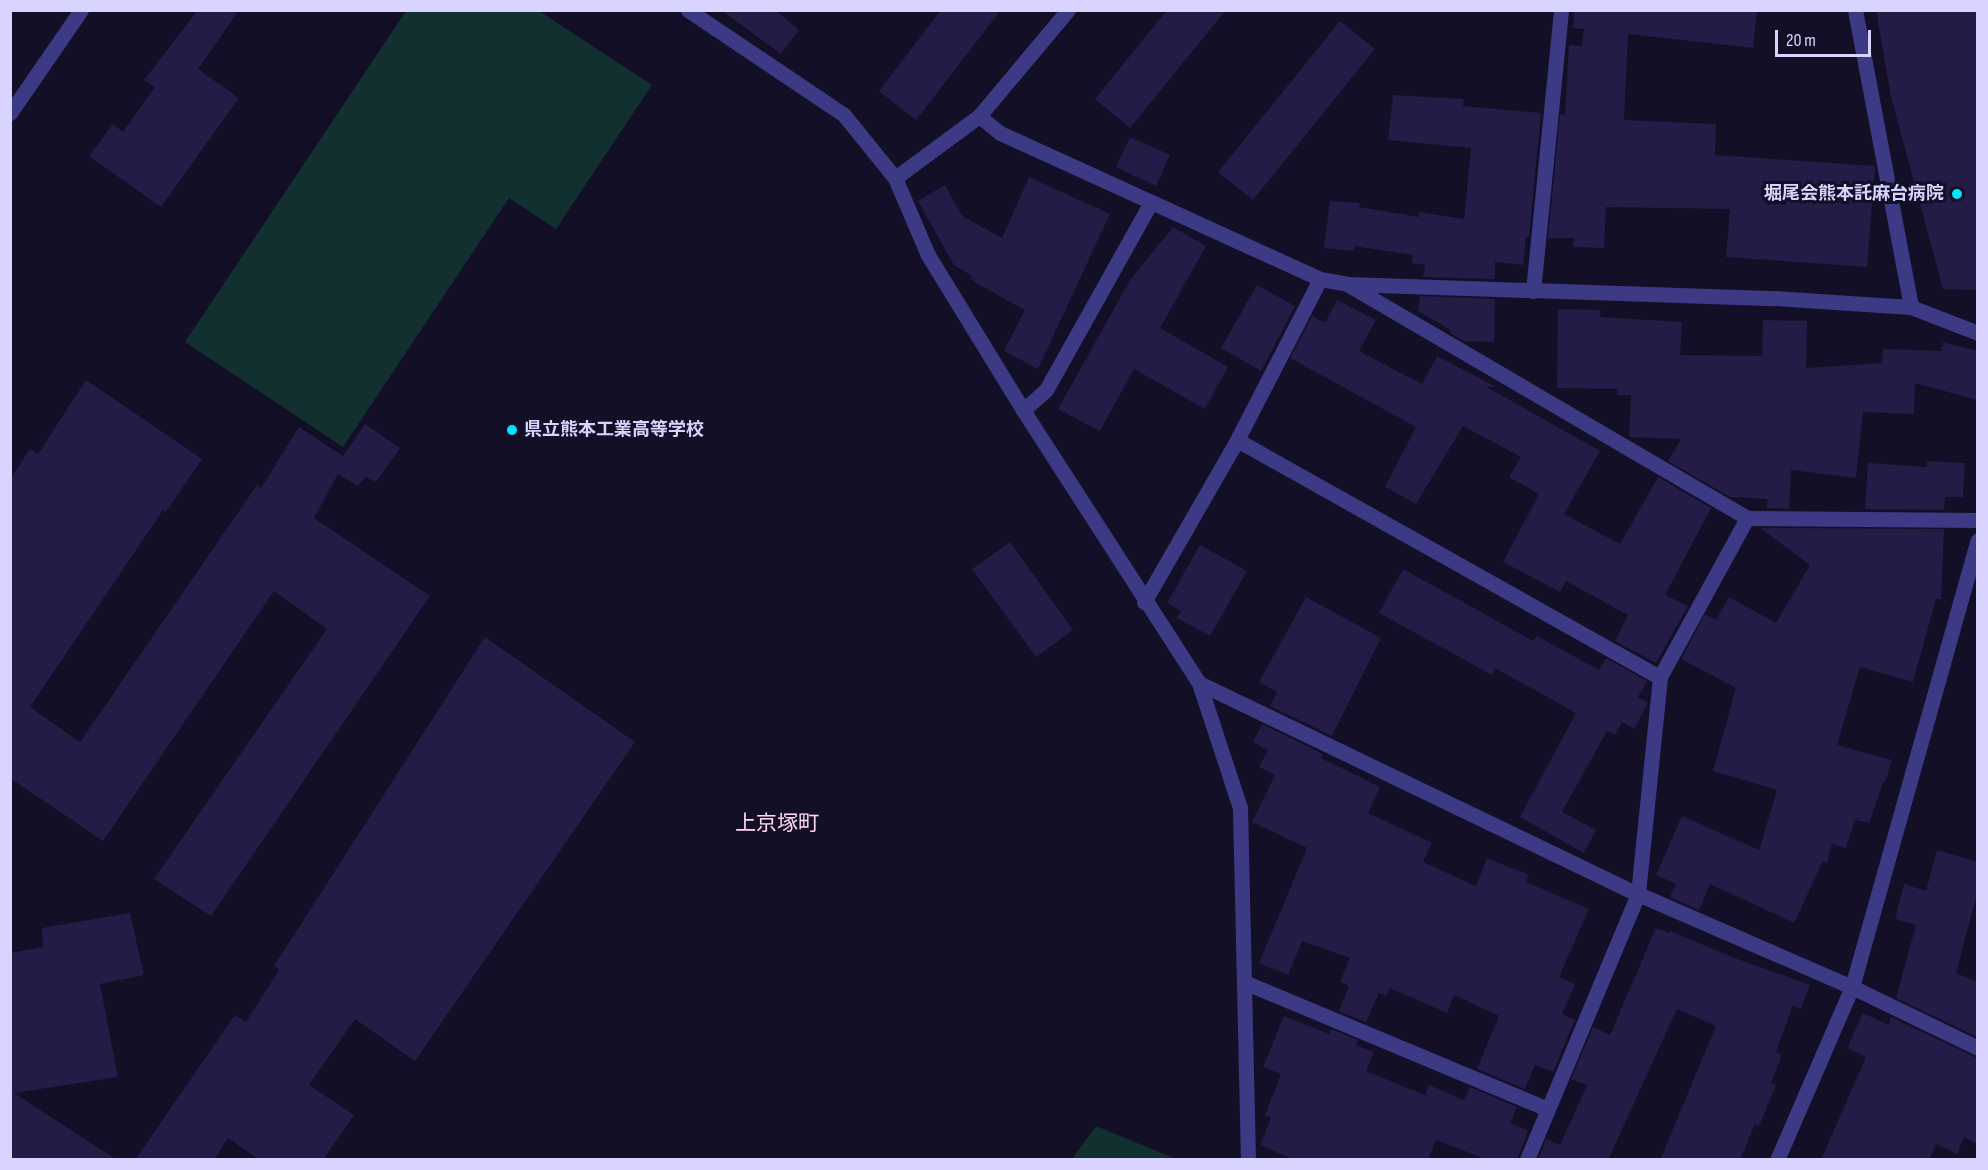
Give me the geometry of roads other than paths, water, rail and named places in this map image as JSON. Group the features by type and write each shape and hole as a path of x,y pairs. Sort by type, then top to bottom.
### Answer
{"street":[{"path":"10,113 81,10"},
{"path":"688,10 844,115 895,178 928,255 1144,602 1199,683 1240,808 1248,1160"},
{"path":"895,178 979,116 1068,10"},
{"path":"1533,291 1561,10"},
{"path":"1855,10 1911,307"},
{"path":"979,116 1000,134 1320,279 1347,284 1775,298 1911,307 1977,333"},
{"path":"1023,410 1046,390 1152,202"},
{"path":"1144,602 1237,440 1320,279"},
{"path":"1347,284 1747,518 1977,520"},
{"path":"1237,440 1660,676"},
{"path":"1527,1160 1638,894 1660,676 1747,518"},
{"path":"1777,1160 1852,987 1977,540"},
{"path":"1199,683 1638,894 1852,987 1977,1048"},
{"path":"1244,982 1548,1109"}],"place":[{"name":"堀尾会熊本託麻台病院","path":"1957,194"},
{"name":"県立熊本工業高等学校","path":"512,430"}],"district":[{"name":"上京塚町","path":"777,824"}]}
